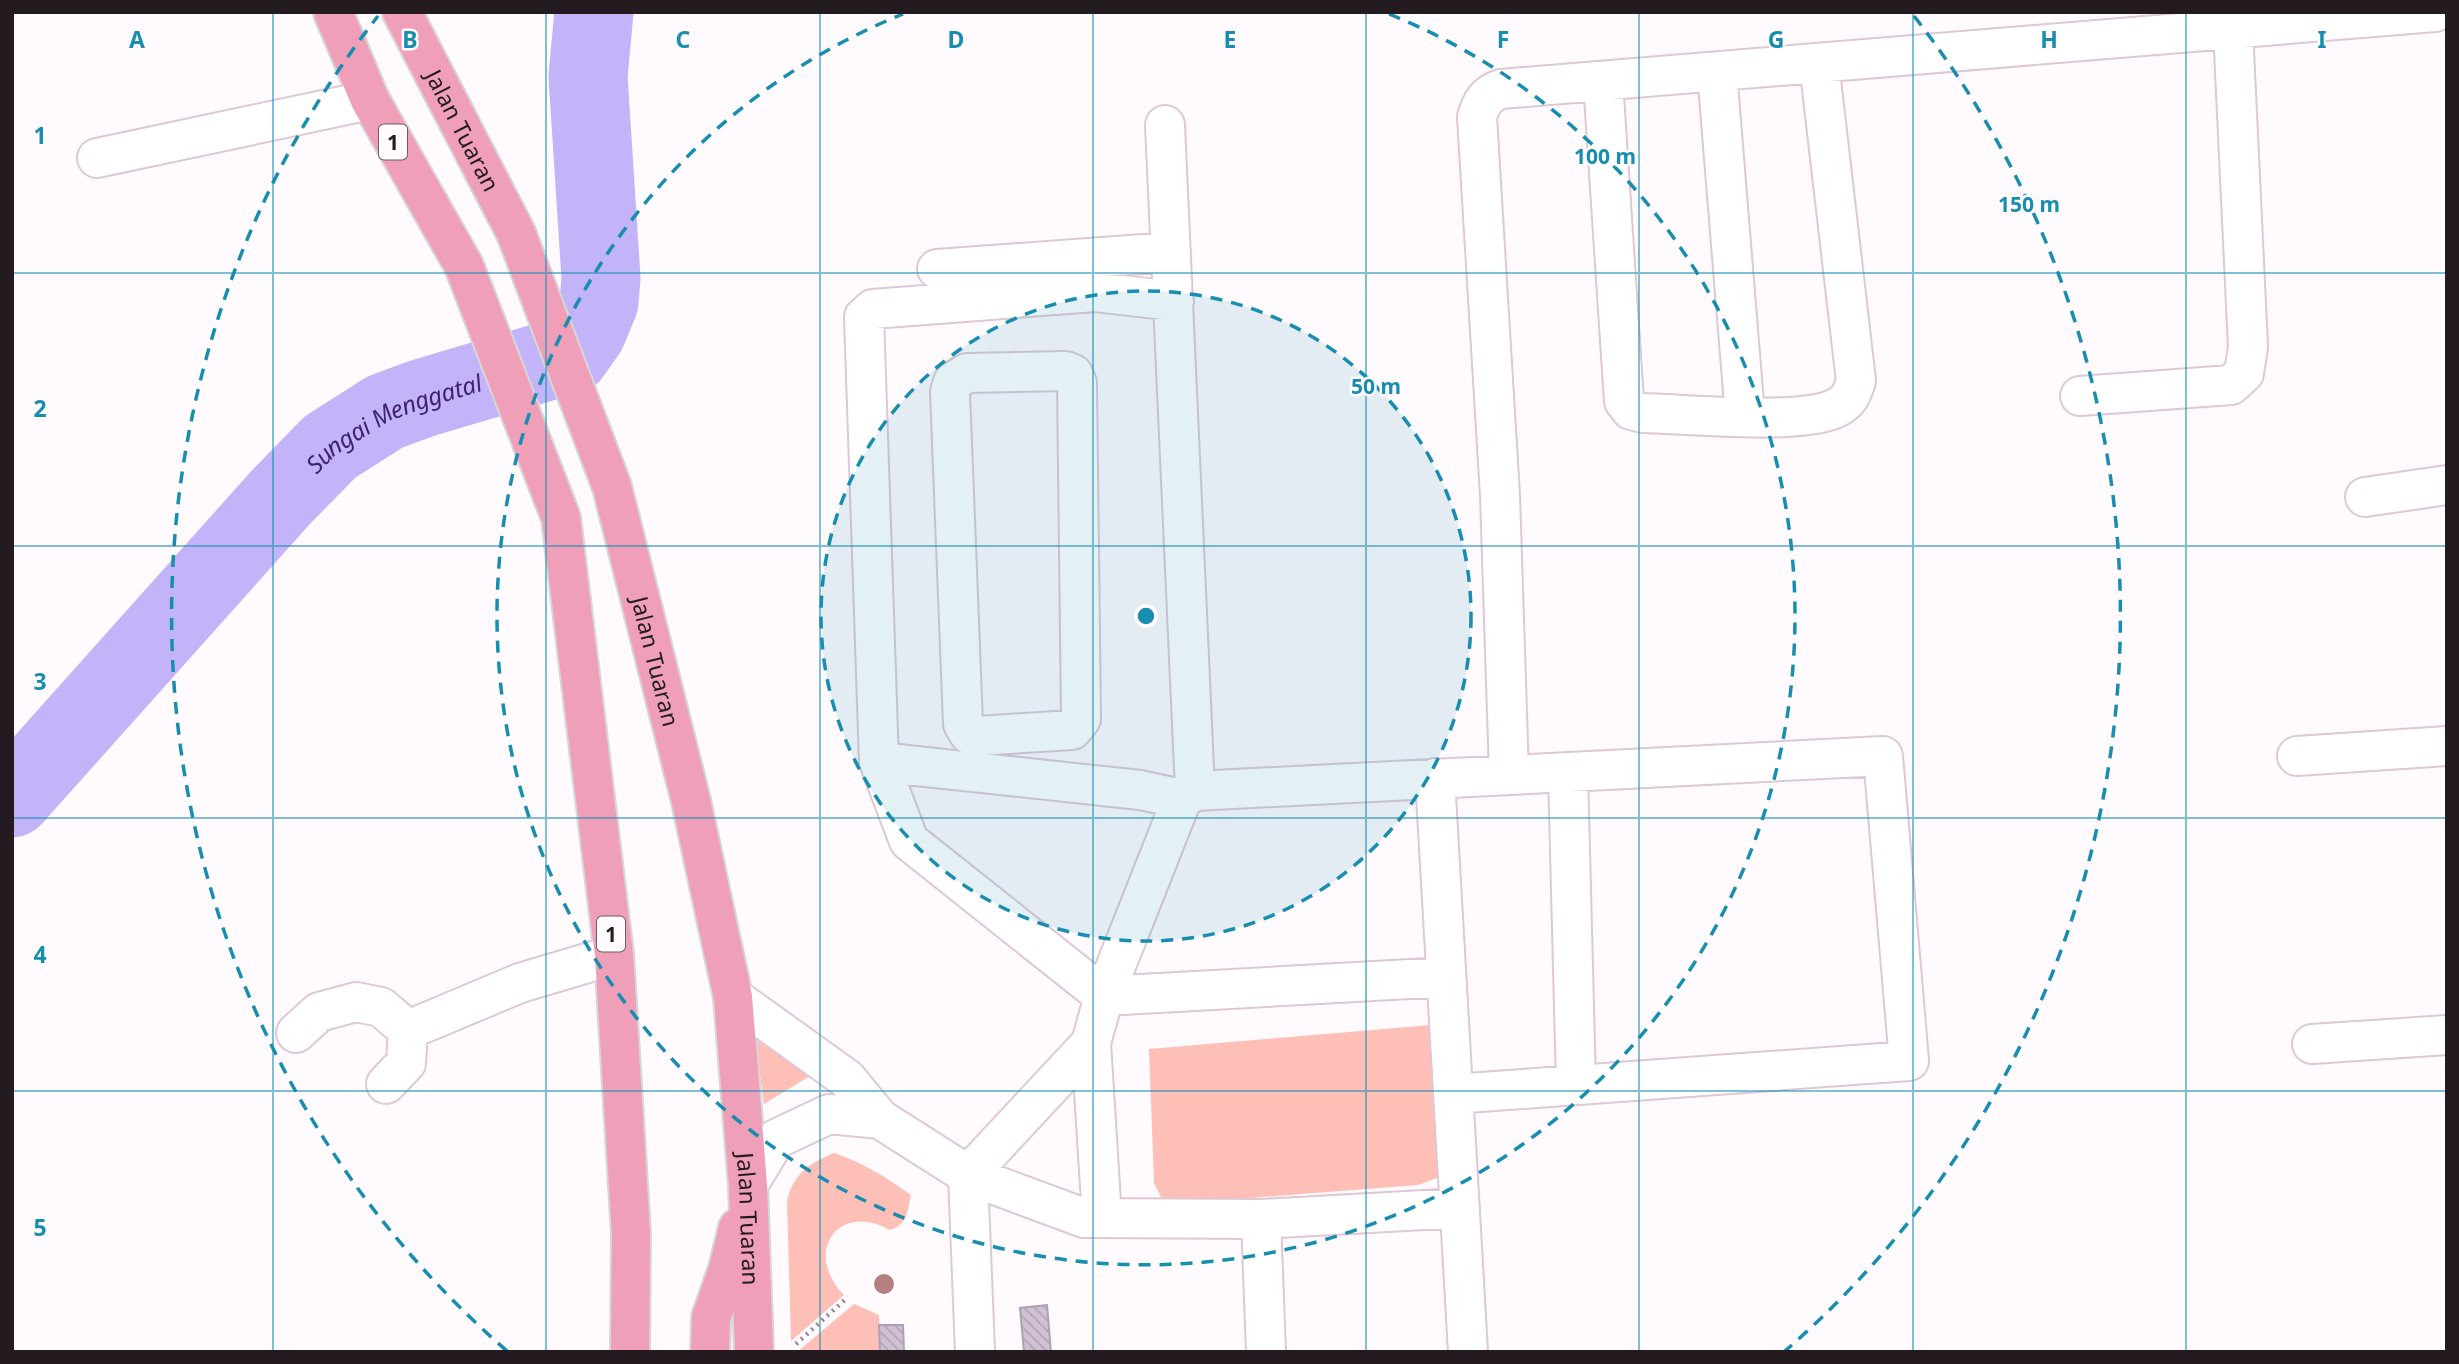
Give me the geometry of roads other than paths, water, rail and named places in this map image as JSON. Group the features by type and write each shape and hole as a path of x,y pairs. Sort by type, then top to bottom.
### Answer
{"main road":[{"name":"1","path":"333,12 370,100 464,266 561,518 614,955 631,1234 630,1352"},
{"name":"Jalan Tuaran","path":"402,12 516,233 612,487 691,801 733,997 748,1185 754,1352"},
{"path":"710,1352 711,1318 728,1269 748,1185"}],"street":[{"path":"1509,775 1500,495 1477,117 1480,104 1494,91 1819,63 2050,28 2234,29 2435,12"},
{"path":"2080,396 2231,385 2244,373 2248,347 2234,29"},
{"path":"1603,81 1625,401 1631,410 1643,413 1810,415 1836,408 1850,398 1856,381 1819,63"},
{"path":"1717,72 1745,416"},
{"path":"97,158 370,100"},
{"path":"1102,1218 1091,1043 1104,996 1189,795 1174,301 1165,124"},
{"path":"937,269 1171,253"},
{"path":"1174,301 1095,292 873,309 864,317 879,762 909,841 1104,996 1446,977"},
{"path":"1066,371 1073,374 1077,383 1081,719 1072,730 1024,733 977,736 969,734 963,728 950,392 953,383 967,373 1066,371"},
{"path":"2365,497 2447,485"},
{"path":"1019,775 1024,733"},
{"path":"2297,756 2447,746"},
{"path":"879,762 1189,795 1435,778 1883,756 1909,1060 1453,1094"},
{"path":"1568,772 1576,1086"},
{"path":"1435,778 1468,1352"},
{"path":"408,1031 520,984 614,955"},
{"path":"733,997 847,1079 880,1119 968,1175 1084,1218 1261,1219 1460,1208"},
{"path":"296,1033 319,1012 356,1002 381,1007 408,1031"},
{"path":"386,1084 405,1063 408,1031"},
{"path":"2312,1044 2447,1035"},
{"path":"975,1352 968,1175 1091,1043"},
{"path":"748,1185 776,1139 830,1114 880,1119"},
{"path":"1261,1219 1266,1352"}],"waterway":[{"name":"Sungai Menggatal","path":"12,798 282,496 330,447 385,412 571,354 587,331 599,302 601,278 588,76 594,12"}]}
